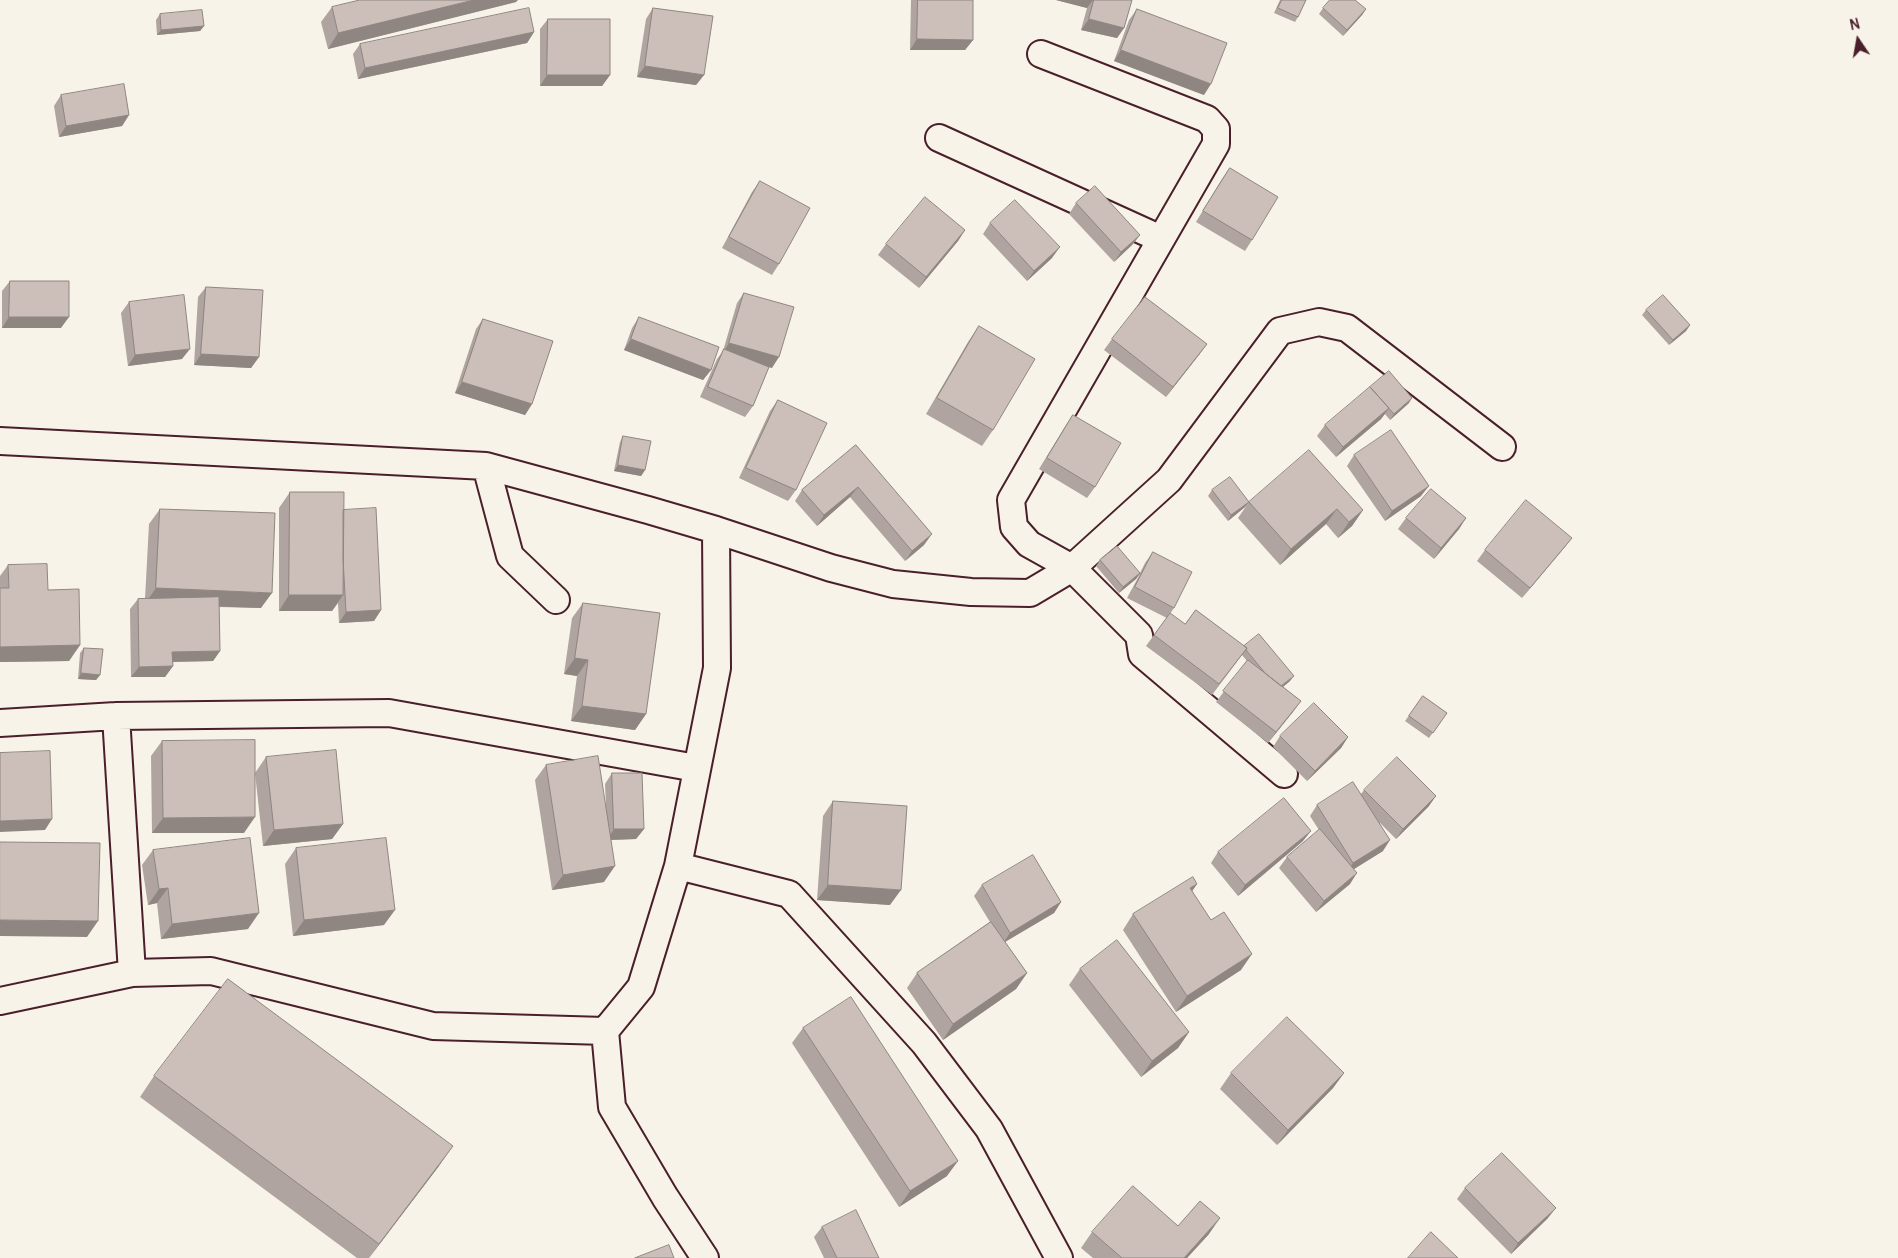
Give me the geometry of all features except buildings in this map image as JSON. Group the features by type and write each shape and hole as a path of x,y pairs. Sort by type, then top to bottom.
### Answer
{"street":[{"path":"1041,54 1207,119 1216,129 1216,144 1011,500 1014,527 1029,544 1072,568 1139,635 1142,654 1284,774"},
{"path":"939,138 1161,239"},
{"path":"0,441 486,466 716,530 832,568 893,584 952,590 1030,593 1072,568 1168,480 1280,331 1319,322 1346,328 1502,447"},
{"path":"486,466 510,556 556,600"},
{"path":"705,1258 665,1198 612,1107 605,1031 641,987 678,866 717,668 716,530"},
{"path":"0,723 116,716 389,713 696,768"},
{"path":"116,716 132,973"},
{"path":"678,866 789,894 924,1043 989,1129 1059,1258"},
{"path":"0,1001 132,973 211,971 433,1026 605,1031"}]}
